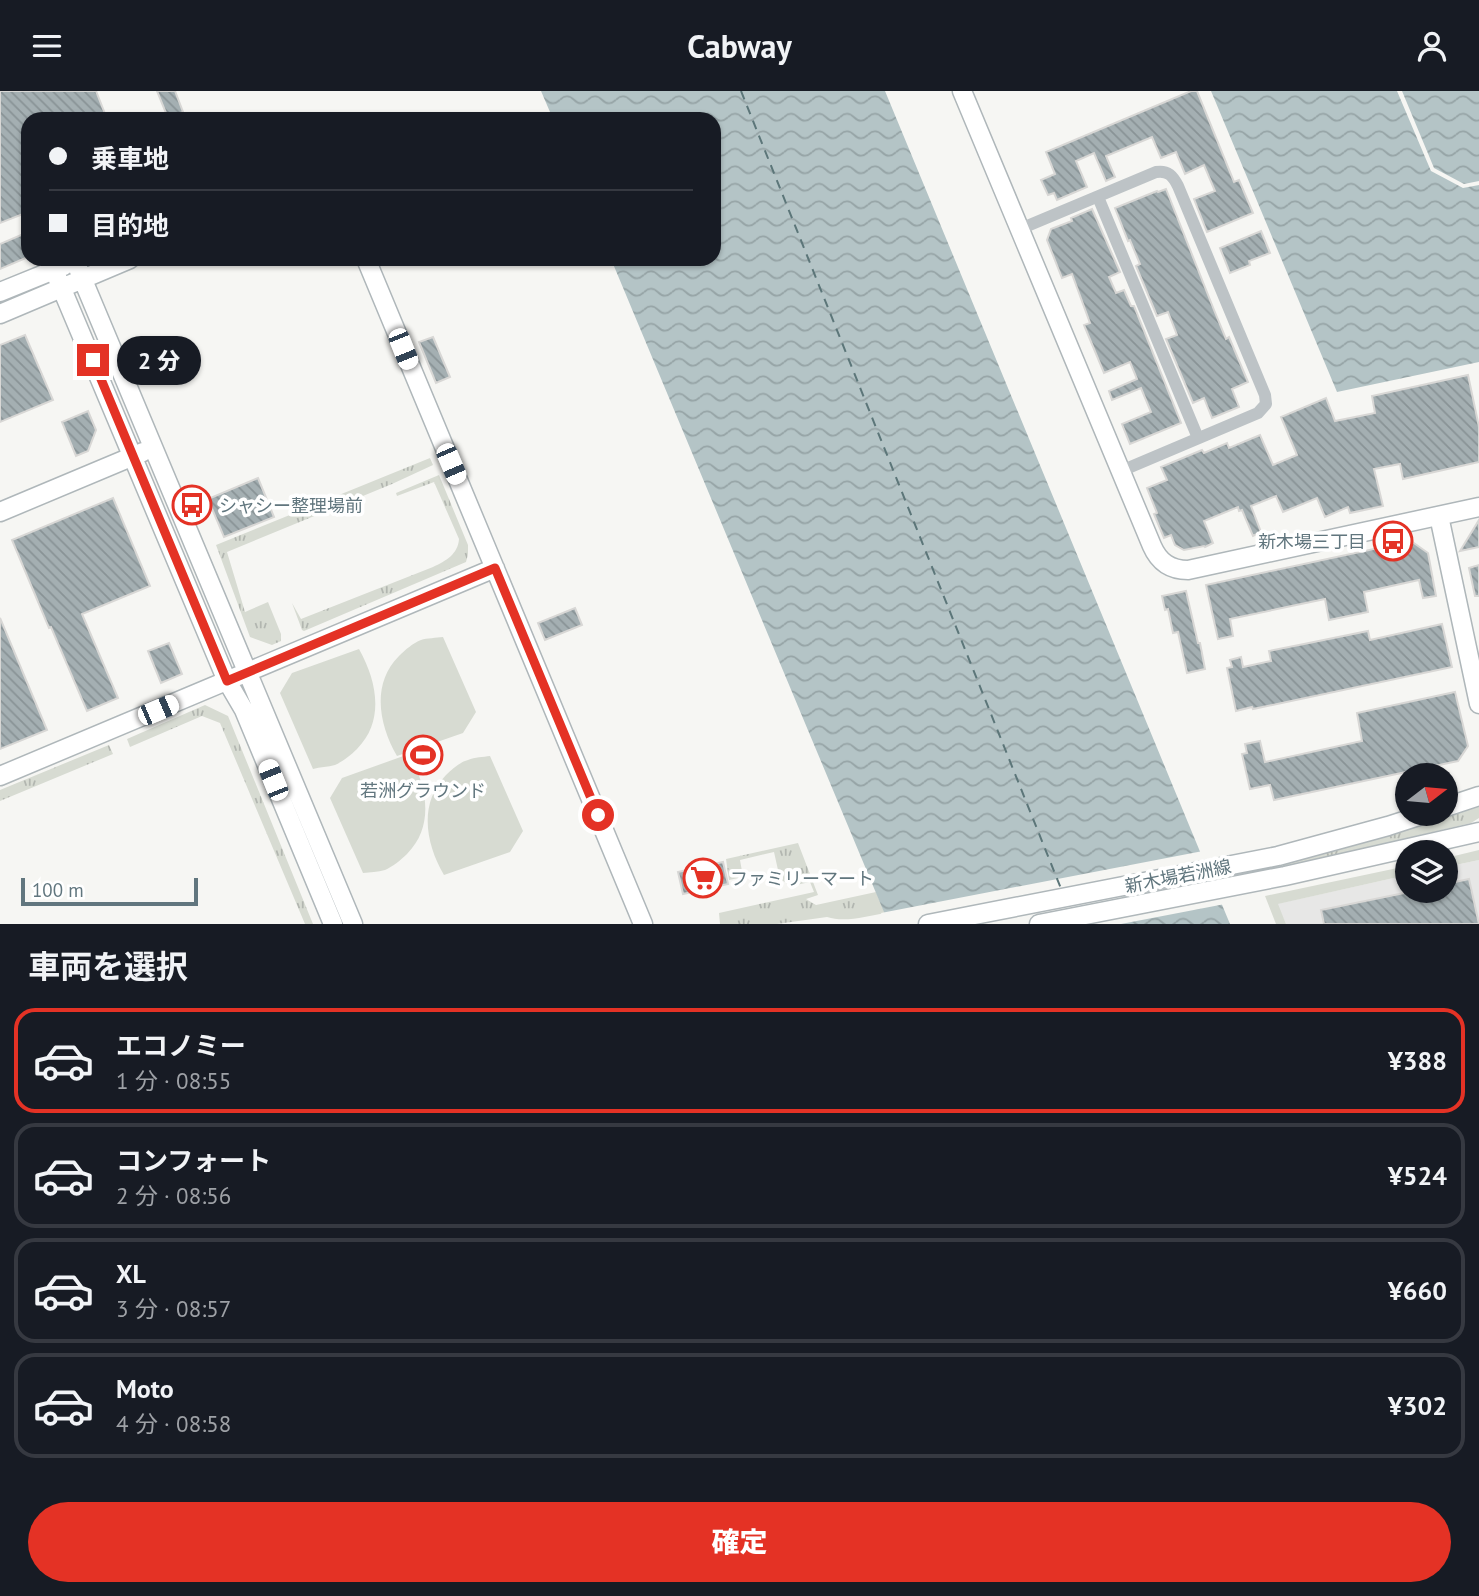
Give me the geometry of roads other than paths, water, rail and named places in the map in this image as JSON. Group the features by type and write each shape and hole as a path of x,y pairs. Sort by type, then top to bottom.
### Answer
{"street":[{"path":"962,91 1157,557 1163,563 1188,570 1479,507"},
{"path":"1020,229 1156,172 1166,172 1178,186 1265,395 1266,404 1258,413 1121,471"},
{"path":"1098,197 1198,438"},
{"path":"0,292 64,266"},
{"path":"79,266 82,279 353,924"},
{"path":"0,314 113,266"},
{"path":"369,266 643,924"},
{"path":"54,270 227,681 244,710 333,924"},
{"path":"0,512 153,448"},
{"path":"1440,516 1479,703"},
{"path":"0,776 495,568"},
{"path":"1458,803 1479,796"},
{"name":"新木場若洲線","path":"928,924 1278,856 1395,824"},
{"name":"新木場若洲線","path":"1039,924 1396,853 1479,832"}],"water":[{"path":"541,91 885,91 1230,924 889,924 614,266 721,266 721,112 550,112"},
{"path":"1211,91 1479,91 1479,362 1337,392"}],"place":[{"name":"シャシー整理場前","path":"192,505"},
{"name":"新木場三丁目","path":"1393,541"},
{"name":"若洲グラウンド","path":"423,755"},
{"name":"ファミリーマート","path":"703,878"}]}
